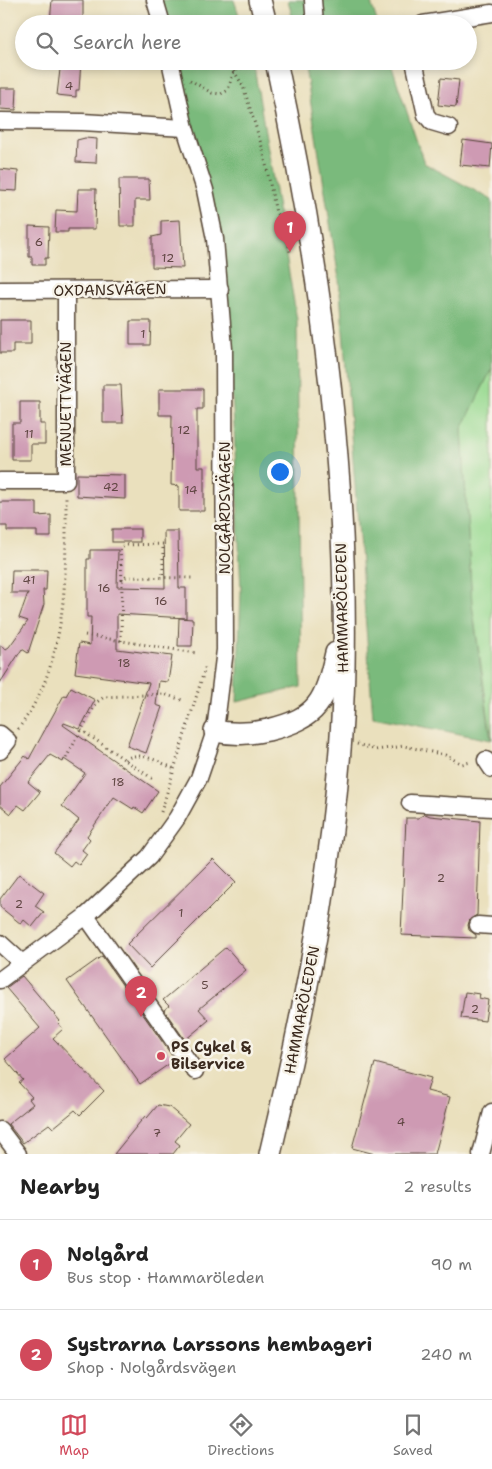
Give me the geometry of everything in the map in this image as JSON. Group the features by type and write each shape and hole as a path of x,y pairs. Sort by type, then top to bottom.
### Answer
{"main road":[{"path":"260,0 264,15"},
{"name":"HAMMARÖLEDEN","path":"270,1154 295,1051 311,970 327,864 340,738 344,621 339,476 329,381 302,192 278,70"},
{"path":"215,731 248,734 292,724 305,718 318,705 324,691 333,667 344,621"}],"street":[{"path":"155,0 159,15"},
{"path":"313,0 314,15"},
{"path":"477,15 492,13"},
{"name":"NOLGÅRDSVÄGEN","path":"0,980 86,916 149,856 163,840 178,818 199,778 215,731 225,650 224,358 220,289 215,239 205,190 185,128 172,70"},
{"path":"416,70 426,115 432,122 450,127"},
{"path":"0,121 82,122 185,128"},
{"name":"OXDANSVÄGEN","path":"0,290 220,289"},
{"name":"MENUETTVÄGEN","path":"0,481 66,480 66,291"},
{"path":"410,803 490,812"},
{"path":"86,916 195,1071"},
{"path":"0,943 22,963"},
{"path":"481,1154 492,1112"},
{"path":"0,1130 18,1154"}],"path":[{"path":"174,70 218,94 228,90 234,70"},
{"path":"234,70 243,86 261,142 276,213 286,226 290,252"},
{"path":"3,742 26,718 46,680 59,631 66,583 66,480"},
{"path":"121,641 122,581 120,548 124,545 163,544 163,578"},
{"path":"122,581 126,577 195,578"},
{"path":"85,635 196,653"},
{"path":"160,815 208,659"},
{"path":"66,758 97,702 104,698 164,694 182,700"},
{"path":"81,730 153,780"},
{"path":"340,738 376,750 404,746 445,755 462,764 489,764"},
{"path":"125,760 130,756 138,755 175,769"}],"green space":[{"path":"161,0 234,0 239,15 165,15"},
{"path":"288,0 370,0 375,15 292,15"},
{"path":"178,70 255,70 297,320 301,687 237,702 241,591 234,425 225,293"},
{"path":"305,70 393,70 424,163 492,200 492,368 462,429 472,605 491,740 373,717 339,279"},
{"path":"492,368 492,740 472,605 462,428"}],"building":[{"path":"52,0 83,0 83,15 51,15"},
{"path":"60,70 80,70 79,90 76,90 76,97 57,95"},
{"path":"441,78 459,80 456,107 438,105"},
{"path":"0,88 17,88 16,110 0,109"},
{"path":"85,138 97,139 96,163 76,162 77,140"},
{"path":"463,140 492,144 490,168 460,165"},
{"path":"0,169 18,171 17,191 0,190"},
{"path":"119,179 149,179 150,200 135,200 135,226 120,226"},
{"path":"78,189 96,189 95,229 68,229 68,232 55,232 56,210 77,211"},
{"path":"180,220 183,268 152,267 152,237 161,235 161,221"},
{"path":"29,226 49,227 48,258 45,258 45,265 32,265 32,257 29,257"},
{"path":"0,320 31,320 31,344 13,344 13,353 0,353"},
{"path":"130,321 151,321 150,345 130,345"},
{"path":"103,385 121,385 123,423 103,423"},
{"path":"159,389 203,389 203,409 197,409 197,467 204,467 204,511 179,511 179,486 171,485 172,415 159,415"},
{"path":"20,402 40,402 40,424 45,424 45,444 31,444 31,460 12,460 12,423 20,423"},
{"path":"77,474 125,475 125,499 77,496"},
{"path":"0,502 37,502 37,516 51,515 51,537 37,537 37,531 7,531 7,526 0,526"},
{"path":"112,529 140,529 140,542 112,542"},
{"path":"164,531 178,531 179,588 186,588 186,618 117,614 117,649 172,656 168,682 159,681 156,705 162,707 146,753 127,746 149,683 75,673 79,643 90,645 91,617 87,617 87,559 90,559 90,550 118,550 117,587 165,588"},
{"path":"12,570 47,570 46,590 43,590 44,604 28,653 22,649 0,683 0,645 6,649 9,647 28,621 19,618 28,593 11,593"},
{"path":"179,618 193,619 192,646 178,646"},
{"path":"71,687 95,700 80,729 64,723 63,725 158,791 143,813 114,797 87,836 90,839 82,850 87,854 79,865 74,861 70,866 54,853 79,820 62,806 85,773 64,759 63,762 50,755 28,782 40,792 25,810 18,805 11,814 0,805 0,787 25,756 29,759 64,695 66,696"},
{"path":"425,814 480,821 477,915 470,919 468,925 469,930 476,935 476,938 401,935 406,818 418,818"},
{"path":"213,859 236,882 150,968 127,944"},
{"path":"19,874 44,893 35,906 44,912 32,927 24,920 21,924 0,907 0,899"},
{"path":"226,947 246,970 199,1009 209,1020 185,1040 164,1010 169,1006 163,1000"},
{"path":"102,956 175,1060 140,1084 67,981"},
{"path":"22,976 60,1021 58,1023 63,1029 53,1038 104,1091 80,1115 75,1110 53,1128 49,1124 23,1143 8,1124 33,1104 29,1099 32,1097 19,1083 23,1080 5,1059 40,1028 6,988"},
{"path":"465,992 480,994 479,998 488,1000 485,1021 461,1018"},
{"path":"375,1063 431,1078 427,1091 450,1097 435,1154 375,1154 352,1148"},
{"path":"158,1105 169,1107 189,1124 175,1141 180,1145 173,1154 114,1154 145,1116 147,1118"}],"place":[{"name":"Nolgård","path":"290,252"},
{"name":"Systrarna Larssons hembageri","path":"141,1017"},
{"name":"PS Cykel & Bilservice","path":"161,1056"}]}
